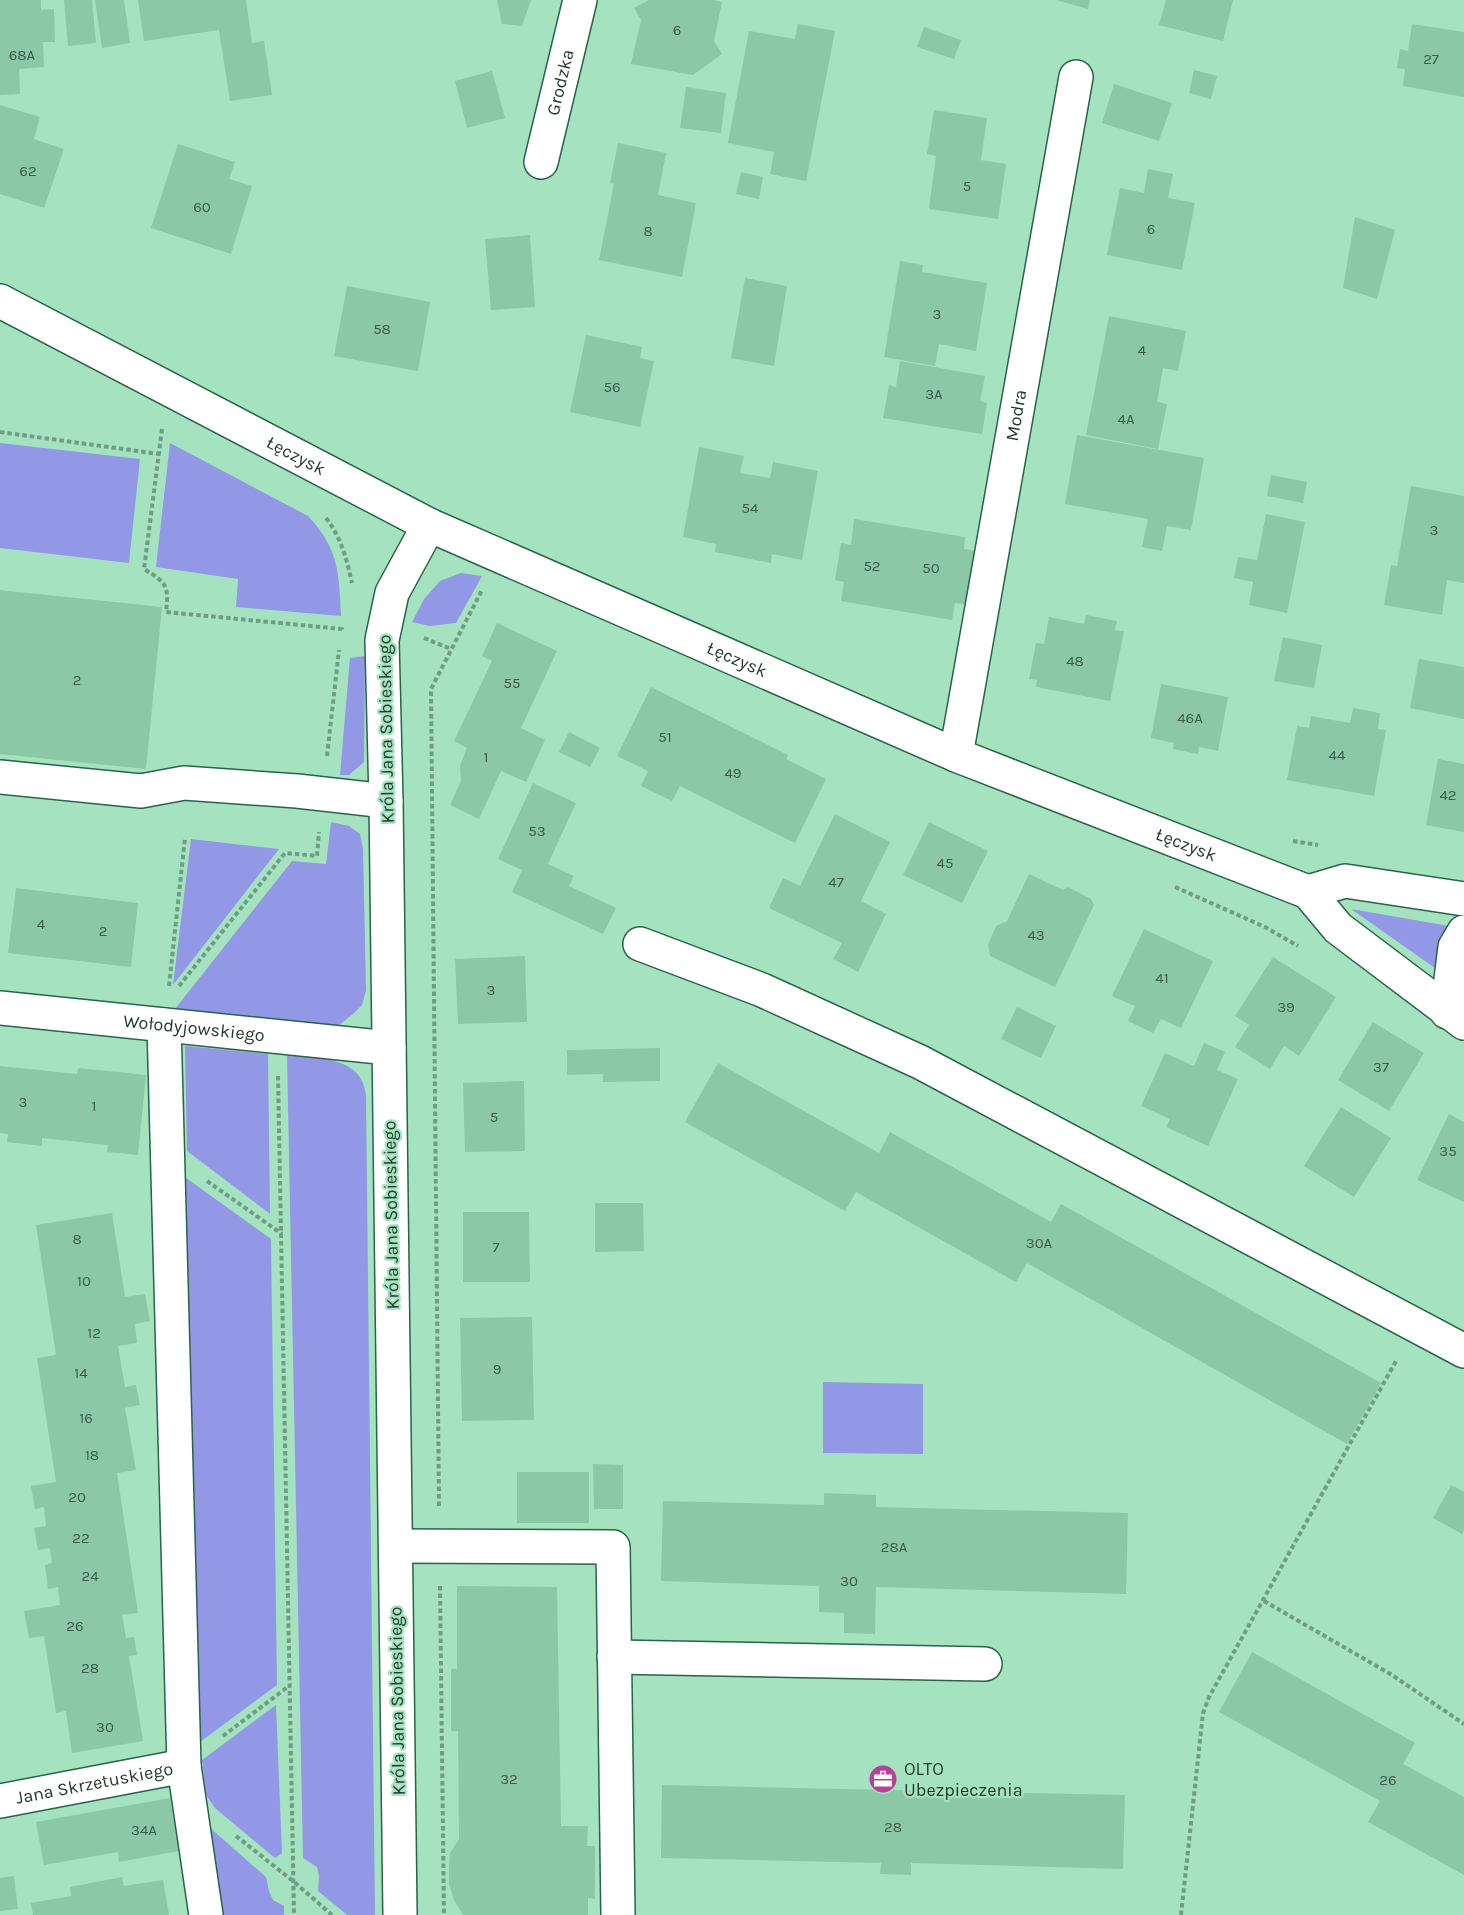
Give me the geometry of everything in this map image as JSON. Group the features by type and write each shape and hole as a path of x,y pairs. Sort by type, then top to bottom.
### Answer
{"street":[{"name":"Grodzka","path":"541,162 580,0"},
{"name":"Modra","path":"956,755 1076,77"},
{"name":"Łęczysk","path":"0,301 429,525 956,755 1308,892 1338,928 1456,1017"},
{"name":"Króla Jana Sobieskiego","path":"400,1915 382,639 392,593 429,525"},
{"path":"0,777 141,791 184,783 297,791 386,801"},
{"path":"1308,892 1345,881 1464,899"},
{"path":"1456,1017 1455,947 1464,932"},
{"path":"640,944 762,990 920,1062 1464,1351"},
{"name":"Wołodyjowskiego","path":"0,1008 389,1048"},
{"path":"164,1024 185,1782"},
{"path":"396,1546 613,1547 618,1915"},
{"path":"614,1657 985,1664"},
{"name":"Jana Skrzetuskiego","path":"0,1801 185,1782 206,1915"}],"path":[{"path":"163,421 144,569 160,579 168,593 166,612"},
{"path":"0,432 159,454"},
{"path":"323,514 334,527 345,552 353,590"},
{"path":"444,1915 431,689 486,582"},
{"path":"169,990 185,838"},
{"path":"1167,883 1264,927 1306,950"},
{"path":"278,1036 294,1915"},
{"path":"168,1153 282,1234"},
{"path":"1181,1915 1203,1713 1209,1698 1416,1325"},
{"path":"1264,1601 1392,1675 1464,1724"},
{"path":"290,1686 185,1782 332,1915"}],"shaded area":[{"path":"0,443 140,459 129,563 0,548"},
{"path":"170,443 308,516 332,551 338,574 341,616 236,607 238,579 156,567"},
{"path":"461,573 482,576 456,623 430,626 412,622 424,599 440,581"},
{"path":"365,656 364,762 349,775 340,775 350,658"},
{"path":"331,822 349,826 360,834 363,849 366,990 362,1005 339,1025 324,1029 171,1014 292,861 326,864"},
{"path":"191,839 279,849 173,985"},
{"path":"1351,909 1449,926 1441,938 1435,968"},
{"path":"185,1046 268,1054 270,1214 187,1151"},
{"path":"287,1055 329,1060 349,1067 362,1081 366,1095 375,1915 347,1915 318,1891 317,1867 303,1858"},
{"path":"182,1175 271,1239 277,1685 200,1742"},
{"path":"823,1382 923,1384 923,1454 823,1453"},
{"path":"276,1705 282,1853 275,1858 215,1808 206,1795 202,1760"},
{"path":"208,1826 266,1877 273,1900 284,1906 284,1915 223,1915"}],"building":[{"path":"0,0 41,0 41,10 54,9 55,42 43,42 44,67 19,69 20,94 0,95"},
{"path":"64,0 92,0 96,43 68,46"},
{"path":"95,0 124,0 130,43 102,48"},
{"path":"138,0 246,0 252,43 264,41 272,95 230,101 219,30 144,41"},
{"path":"497,0 531,0 522,26 502,24"},
{"path":"649,0 722,2 714,41 722,54 693,75 631,64 641,20 634,8"},
{"path":"1056,0 1090,0 1088,9"},
{"path":"1166,0 1233,0 1223,41 1159,25"},
{"path":"798,24 835,31 806,181 770,174 774,152 728,143 749,31 795,39"},
{"path":"1412,24 1464,32 1464,97 1403,86 1405,69 1397,68 1400,49 1408,51"},
{"path":"924,27 961,40 954,59 917,47"},
{"path":"1194,70 1217,76 1211,99 1189,93"},
{"path":"492,71 505,118 467,128 455,81"},
{"path":"1114,84 1172,103 1159,141 1102,123"},
{"path":"686,87 726,93 721,133 680,128"},
{"path":"0,105 40,117 34,139 64,149 44,208 0,194"},
{"path":"934,110 987,118 981,160 1006,164 998,219 929,209 936,156 927,154"},
{"path":"618,143 666,153 658,195 696,203 682,277 599,260 614,184 610,183"},
{"path":"178,144 235,162 229,179 252,186 231,254 151,228"},
{"path":"1148,169 1173,174 1168,198 1195,203 1182,270 1107,255 1120,188 1144,193"},
{"path":"741,172 763,177 759,199 736,194"},
{"path":"1355,217 1395,230 1377,299 1343,288"},
{"path":"530,235 535,307 491,310 485,239"},
{"path":"900,261 923,265 922,272 987,283 976,351 939,344 935,366 884,357"},
{"path":"745,278 787,286 774,366 731,358"},
{"path":"347,286 430,302 418,371 334,356"},
{"path":"1109,316 1186,331 1178,371 1163,368 1157,402 1167,404 1158,449 1086,435"},
{"path":"586,335 642,347 640,358 654,361 640,427 570,412"},
{"path":"900,361 985,376 980,401 987,403 982,434 883,418 889,385 896,387"},
{"path":"1077,435 1204,458 1191,530 1167,526 1162,551 1142,547 1148,519 1065,504"},
{"path":"699,447 744,456 740,473 770,478 773,462 818,471 802,560 772,554 771,563 715,552 716,544 683,537"},
{"path":"1271,475 1307,482 1303,503 1267,496"},
{"path":"1411,486 1464,496 1464,583 1447,580 1442,615 1384,605 1391,565 1397,566"},
{"path":"1266,514 1305,522 1287,613 1249,605 1253,582 1234,578 1238,557 1257,560"},
{"path":"854,519 965,537 964,549 976,551 967,605 955,603 952,620 841,601 844,582 835,580 841,543 851,545"},
{"path":"0,590 162,607 146,769 0,754"},
{"path":"1086,615 1117,621 1115,630 1124,631 1110,701 1036,687 1037,680 1029,679 1036,643 1044,644 1049,617 1084,624"},
{"path":"497,623 557,651 521,728 545,740 526,782 501,771 479,819 450,805 461,781 460,766 467,748 454,741 492,661 482,656"},
{"path":"1283,637 1322,645 1314,688 1274,681"},
{"path":"1419,659 1464,667 1464,719 1410,708"},
{"path":"1161,684 1228,697 1218,751 1199,747 1198,754 1173,749 1174,743 1151,738"},
{"path":"651,687 788,755 786,759 826,779 795,843 680,786 672,801 641,786 648,771 617,756"},
{"path":"1353,708 1380,713 1378,729 1386,730 1374,796 1287,780 1297,726 1309,728 1311,716 1350,723"},
{"path":"569,732 600,748 590,767 559,752"},
{"path":"1438,759 1464,764 1464,832 1426,825"},
{"path":"533,783 576,803 548,864 574,876 569,886 616,908 603,934 512,892 522,870 498,859"},
{"path":"835,814 890,842 861,901 886,914 858,972 833,959 842,943 769,908 783,878 800,886"},
{"path":"929,822 988,851 962,903 903,875"},
{"path":"1029,874 1063,890 1068,887 1091,899 1094,905 1055,987 990,956 988,945 996,926 1007,921"},
{"path":"16,888 138,903 131,967 8,953"},
{"path":"1144,929 1213,961 1181,1028 1161,1019 1153,1033 1128,1021 1135,1006 1112,996"},
{"path":"525,956 527,1022 458,1024 455,959"},
{"path":"1273,957 1336,997 1299,1056 1284,1046 1270,1069 1235,1047 1249,1025 1235,1016"},
{"path":"1017,1007 1056,1026 1041,1058 1001,1039"},
{"path":"1373,1022 1424,1053 1389,1111 1338,1080"},
{"path":"1204,1043 1225,1052 1217,1070 1238,1079 1208,1146 1166,1127 1170,1119 1141,1106 1165,1053 1194,1066"},
{"path":"660,1048 660,1081 603,1082 603,1074 567,1075 567,1050"},
{"path":"718,1063 879,1153 890,1132 1051,1222 1061,1204 1381,1383 1347,1444 1027,1263 1016,1282 856,1192 845,1211 685,1122"},
{"path":"0,1066 77,1074 78,1068 146,1075 138,1155 107,1152 108,1145 42,1138 42,1146 7,1142 8,1134 0,1133"},
{"path":"524,1081 525,1151 465,1152 463,1083"},
{"path":"1341,1107 1391,1138 1354,1197 1304,1166"},
{"path":"1449,1114 1464,1122 1464,1202 1417,1180"},
{"path":"595,1203 643,1203 644,1251 595,1252"},
{"path":"463,1212 529,1212 530,1282 463,1282"},
{"path":"112,1213 125,1297 145,1294 150,1321 135,1324 137,1343 118,1346 125,1387 136,1385 140,1405 125,1408 136,1470 117,1473 138,1613 122,1615 126,1638 134,1637 137,1655 129,1656 143,1741 72,1753 66,1711 56,1713 44,1636 29,1638 24,1611 60,1605 58,1587 48,1589 45,1565 52,1563 50,1548 38,1550 34,1528 46,1526 44,1507 35,1509 31,1486 56,1482 37,1358 56,1355 36,1225"},
{"path":"532,1317 534,1420 462,1421 460,1318"},
{"path":"593,1464 623,1465 623,1509 594,1509"},
{"path":"517,1472 589,1472 589,1523 517,1523"},
{"path":"1451,1485 1464,1492 1464,1530 1462,1534 1433,1518"},
{"path":"824,1493 876,1495 876,1507 1128,1513 1126,1594 876,1587 875,1634 844,1633 844,1613 819,1612 819,1586 661,1581 663,1501 824,1505"},
{"path":"457,1586 557,1587 561,1826 588,1826 587,1846 595,1846 595,1899 588,1898 588,1915 463,1915 454,1900 449,1884 449,1867 450,1853 459,1839 458,1731 451,1731 451,1669 457,1669"},
{"path":"1252,1652 1415,1743 1403,1764 1464,1797 1464,1875 1368,1822 1380,1801 1219,1712"},
{"path":"662,1785 1125,1795 1123,1869 911,1863 911,1875 880,1874 881,1863 661,1858"},
{"path":"170,1798 179,1851 119,1862 118,1852 44,1865 36,1822"},
{"path":"14,1876 18,1909 0,1911 0,1878"},
{"path":"122,1877 124,1886 163,1880 169,1915 33,1915 31,1903 71,1896 70,1887"}],"place":[{"name":"OLTO Ubezpieczenia","path":"883,1779"}]}
